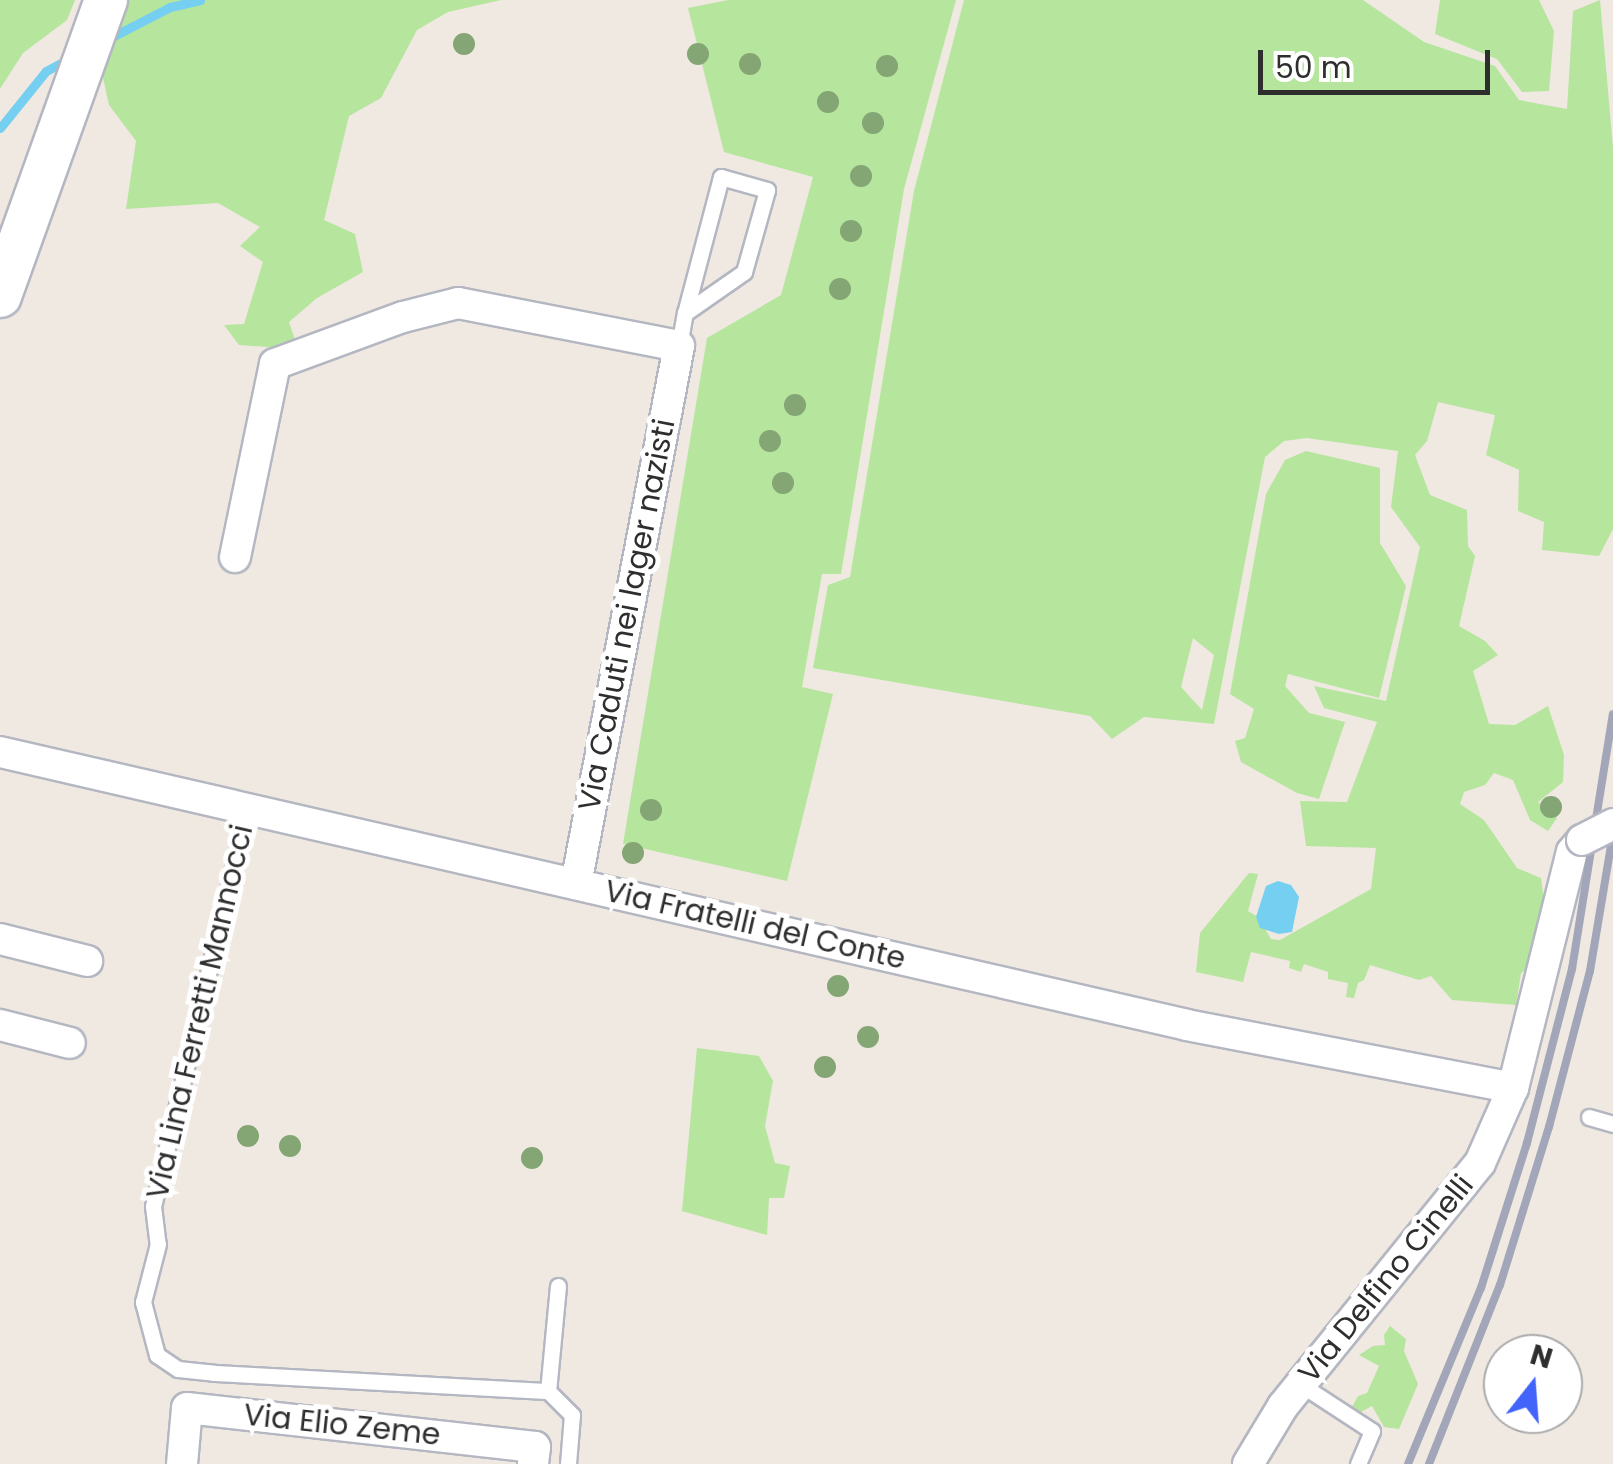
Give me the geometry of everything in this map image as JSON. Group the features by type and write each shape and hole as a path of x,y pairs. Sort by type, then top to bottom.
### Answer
{"main road":[{"path":"0,296 106,0"}],"street":[{"path":"234,557 275,364 404,317 458,303 679,346"},
{"name":"Via Caduti nei lager nazisti","path":"576,884 679,346"},
{"name":"Via Fratelli del Conte","path":"0,752 1187,1025 1512,1088"},
{"name":"Via Delfino Cinelli","path":"1248,1464 1300,1384 1480,1163 1512,1088 1572,852 1582,840 1613,824"},
{"path":"0,939 87,961"},
{"path":"0,1025 70,1043"},
{"name":"Via Elio Zeme","path":"182,1464 187,1408 534,1446 533,1464"}],"lane":[{"name":"Via Caduti nei lager nazisti","path":"679,346 685,314 721,177 767,190 744,272 685,314"},
{"name":"Via Lina Ferretti Mannocci","path":"247,809 154,1206 158,1244 143,1302 156,1354 178,1369 214,1373 548,1392"},
{"path":"1589,1117 1613,1124"},
{"path":"558,1286 548,1392 572,1415 568,1464"},
{"path":"1300,1384 1372,1430 1358,1464"}],"green space":[{"path":"0,0 75,0 67,20 23,53 0,89"},
{"path":"125,0 501,0 448,12 417,30 381,98 349,116 324,220 355,234 363,272 317,298 289,322 298,349 239,345 224,325 244,324 263,262 240,246 260,227 218,203 126,209 136,141 109,105 102,73"},
{"path":"728,0 956,0 904,189 841,574 822,574 802,687 833,694 787,881 623,844 707,338 781,295 813,177 724,152 688,8"},
{"path":"964,0 1363,0 1424,42 1495,66 1519,100 1567,109 1573,11 1600,0 1613,148 1613,529 1599,556 1542,550 1544,522 1518,511 1519,470 1486,455 1495,415 1438,402 1427,441 1415,455 1430,495 1467,510 1468,546 1475,556 1459,626 1485,641 1498,655 1473,671 1489,724 1515,725 1548,706 1564,755 1563,782 1538,802 1557,818 1548,831 1530,820 1513,780 1494,773 1485,785 1464,792 1460,804 1484,820 1517,868 1541,878 1547,923 1541,959 1521,973 1516,1005 1452,1000 1431,976 1419,980 1370,965 1354,998 1346,997 1348,983 1328,979 1328,972 1304,964 1301,972 1289,968 1290,961 1251,952 1243,982 1196,972 1200,933 1249,873 1258,874 1248,911 1258,917 1271,939 1280,940 1371,889 1376,848 1306,846 1300,801 1347,802 1377,722 1324,708 1314,686 1386,701 1420,547 1391,507 1398,451 1307,438 1284,441 1265,457 1214,724 1144,717 1112,739 1090,716 813,668 828,585 850,577 914,191","holes":["1193,638 1214,655 1202,710 1181,687"]},
{"path":"1440,0 1539,0 1554,31 1549,91 1522,92 1497,59 1435,34"},
{"path":"1306,451 1380,468 1380,543 1406,586 1379,698 1288,674 1285,686 1309,713 1345,722 1319,799 1297,793 1241,762 1235,741 1245,738 1254,709 1230,694 1266,494 1285,460"},
{"path":"697,1048 759,1056 773,1081 765,1126 775,1163 790,1166 784,1198 769,1198 767,1235 682,1211"},
{"path":"1390,1326 1406,1339 1404,1351 1418,1384 1399,1429 1384,1427 1372,1406 1361,1412 1352,1407 1358,1396 1367,1393 1379,1366 1359,1355 1373,1346 1385,1345 1384,1335"}],"water":[{"path":"1278,881 1291,885 1299,897 1292,932 1279,934 1260,928 1256,917 1266,886"}],"waterway":[{"path":"106,40 170,7 200,0"},
{"path":"0,128 46,71 70,58"}],"railway":[{"path":"1408,1464 1481,1288 1527,1143 1572,969 1613,714"},
{"path":"1429,1464 1500,1285 1549,1127 1590,971 1613,833"}]}
